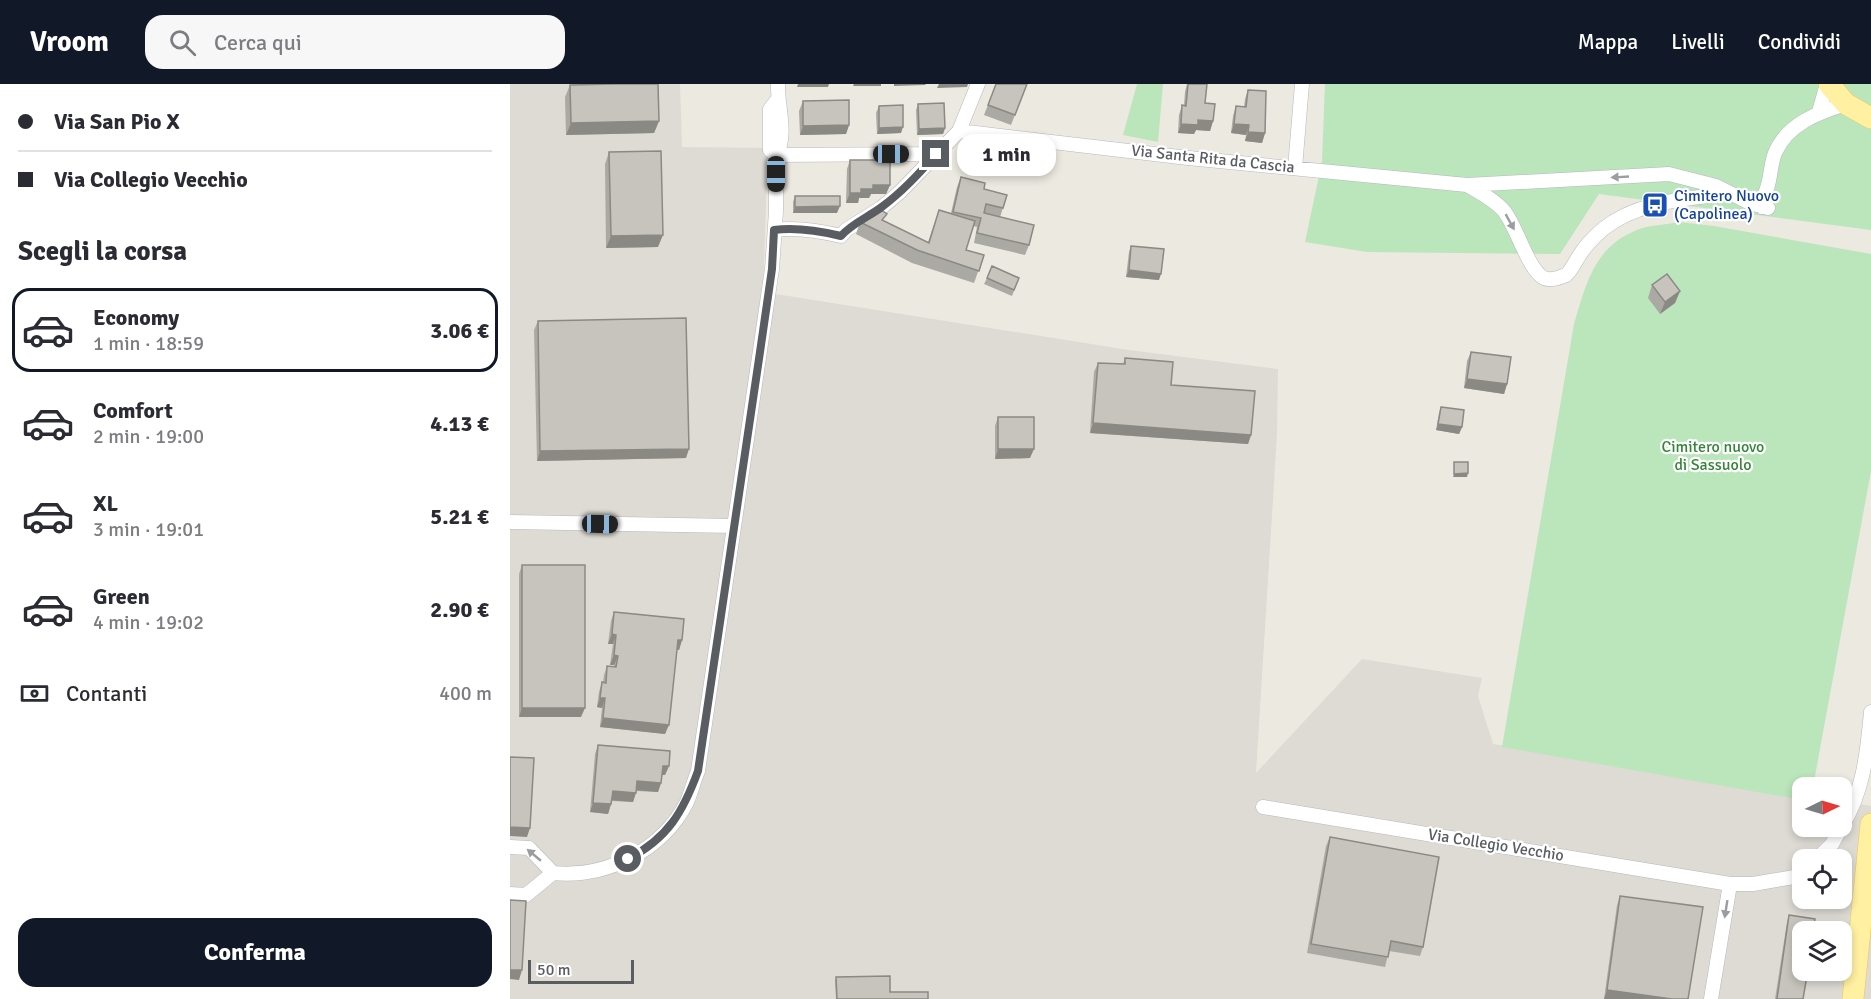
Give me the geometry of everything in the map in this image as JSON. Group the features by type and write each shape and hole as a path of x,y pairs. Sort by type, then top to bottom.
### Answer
{"main road":[{"path":"1828,84 1846,104 1871,118"},
{"path":"1853,999 1871,824"}],"street":[{"path":"778,84 777,100 770,109 770,150 776,155 936,154"},
{"path":"774,230 825,232 841,236 846,230 900,192 959,131 978,84"},
{"path":"1295,168 1302,84"},
{"path":"1819,112 1828,84"},
{"name":"Via Santa Rita da Cascia","path":"959,131 1467,185 1678,175 1716,186 1765,207 1775,152 1783,140 1807,119 1819,112 1846,104"},
{"path":"510,847 529,848 553,873 574,875 612,867 644,850 670,827 687,802 698,771 772,269 776,155"},
{"path":"1678,175 1679,200"},
{"name":"Via Santa Rita da Cascia","path":"1467,185 1503,210 1536,271 1552,280 1568,274 1592,240 1613,222 1642,209 1679,200 1730,193"},
{"path":"510,522 734,526"},
{"path":"1852,806 1865,772 1871,712"},
{"name":"Via Collegio Vecchio","path":"1263,807 1730,884 1754,884 1792,877"},
{"path":"1827,849 1836,837"},
{"path":"510,894 526,895 553,873"},
{"path":"1711,999 1730,884"}],"shaded area":[{"path":"510,84 680,84 682,147 768,148 763,292 1129,350 1278,369 1277,434 1256,773 1362,659 1482,678 1478,696 1493,744 1792,793 1792,837 1852,837 1852,803 1871,806 1871,999 510,999"}],"green space":[{"path":"1137,84 1163,84 1158,142 1123,135"},
{"path":"1325,84 1871,84 1871,230 1599,194 1560,254 1367,252 1305,242 1322,162"},
{"name":"Cimitero nuovo di Sassuolo","path":"1679,222 1714,226 1871,254 1871,471 1815,777 1792,777 1792,798 1502,747 1574,324 1588,281 1601,257 1622,237 1652,226"}],"building":[{"path":"658,84 659,121 571,123 570,85"},
{"path":"996,84 1027,84 1015,115 988,105"},
{"path":"1188,84 1207,84 1205,103 1215,104 1213,121 1198,120 1198,125 1181,124 1182,105 1186,106"},
{"path":"1248,90 1266,91 1265,133 1248,132 1249,125 1234,124 1236,106 1246,107"},
{"path":"849,100 849,125 803,126 803,101"},
{"path":"944,103 945,128 919,129 918,104"},
{"path":"903,105 903,127 879,128 879,106"},
{"path":"661,151 663,235 611,236 609,152"},
{"path":"850,160 890,160 890,185 873,185 873,189 861,189 861,193 850,193"},
{"path":"961,177 985,183 984,189 1007,195 1003,208 986,204 984,213 1034,225 1029,245 977,233 981,218 953,212"},
{"path":"795,196 840,196 840,206 795,207"},
{"path":"877,207 887,214 882,220 929,243 939,210 975,221 966,250 984,255 979,271 917,250 860,222"},
{"path":"1131,246 1164,249 1161,274 1129,270"},
{"path":"992,266 1019,278 1014,290 987,278"},
{"path":"1667,274 1680,291 1665,302 1652,285"},
{"path":"686,318 689,449 540,451 538,321"},
{"path":"1471,352 1511,357 1507,384 1467,379"},
{"path":"1125,358 1173,362 1171,385 1255,391 1251,435 1093,423 1098,363 1125,364"},
{"path":"1441,407 1464,410 1462,427 1438,424"},
{"path":"998,417 1034,417 1034,449 998,449"},
{"path":"1454,462 1468,462 1468,473 1454,474"},
{"path":"522,565 585,565 585,708 522,708"},
{"path":"614,612 684,619 682,640 678,640 669,725 603,718 605,698 600,698 602,682 606,683 607,666 616,667 618,656 614,655 616,635 612,634"},
{"path":"598,745 670,751 669,766 663,766 661,783 637,781 636,793 613,791 611,804 593,803"},
{"path":"510,757 534,758 530,828 510,827"},
{"path":"1330,837 1439,857 1423,947 1391,941 1388,957 1311,944"},
{"path":"1620,896 1703,907 1688,999 1607,990"},
{"path":"510,900 526,901 522,970 510,970"},
{"path":"1789,915 1815,919 1815,921 1792,921 1792,981 1806,981 1803,999 1777,999"},
{"path":"890,976 890,992 928,992 928,999 837,999 836,977"}],"place":[{"name":"Cimitero Nuovo (Capolinea)","path":"1655,205"}],"route":[{"path":"628,859 644,850 670,827 687,802 698,771 772,269 774,230 825,232 841,236 846,230 900,192 936,154"}]}
